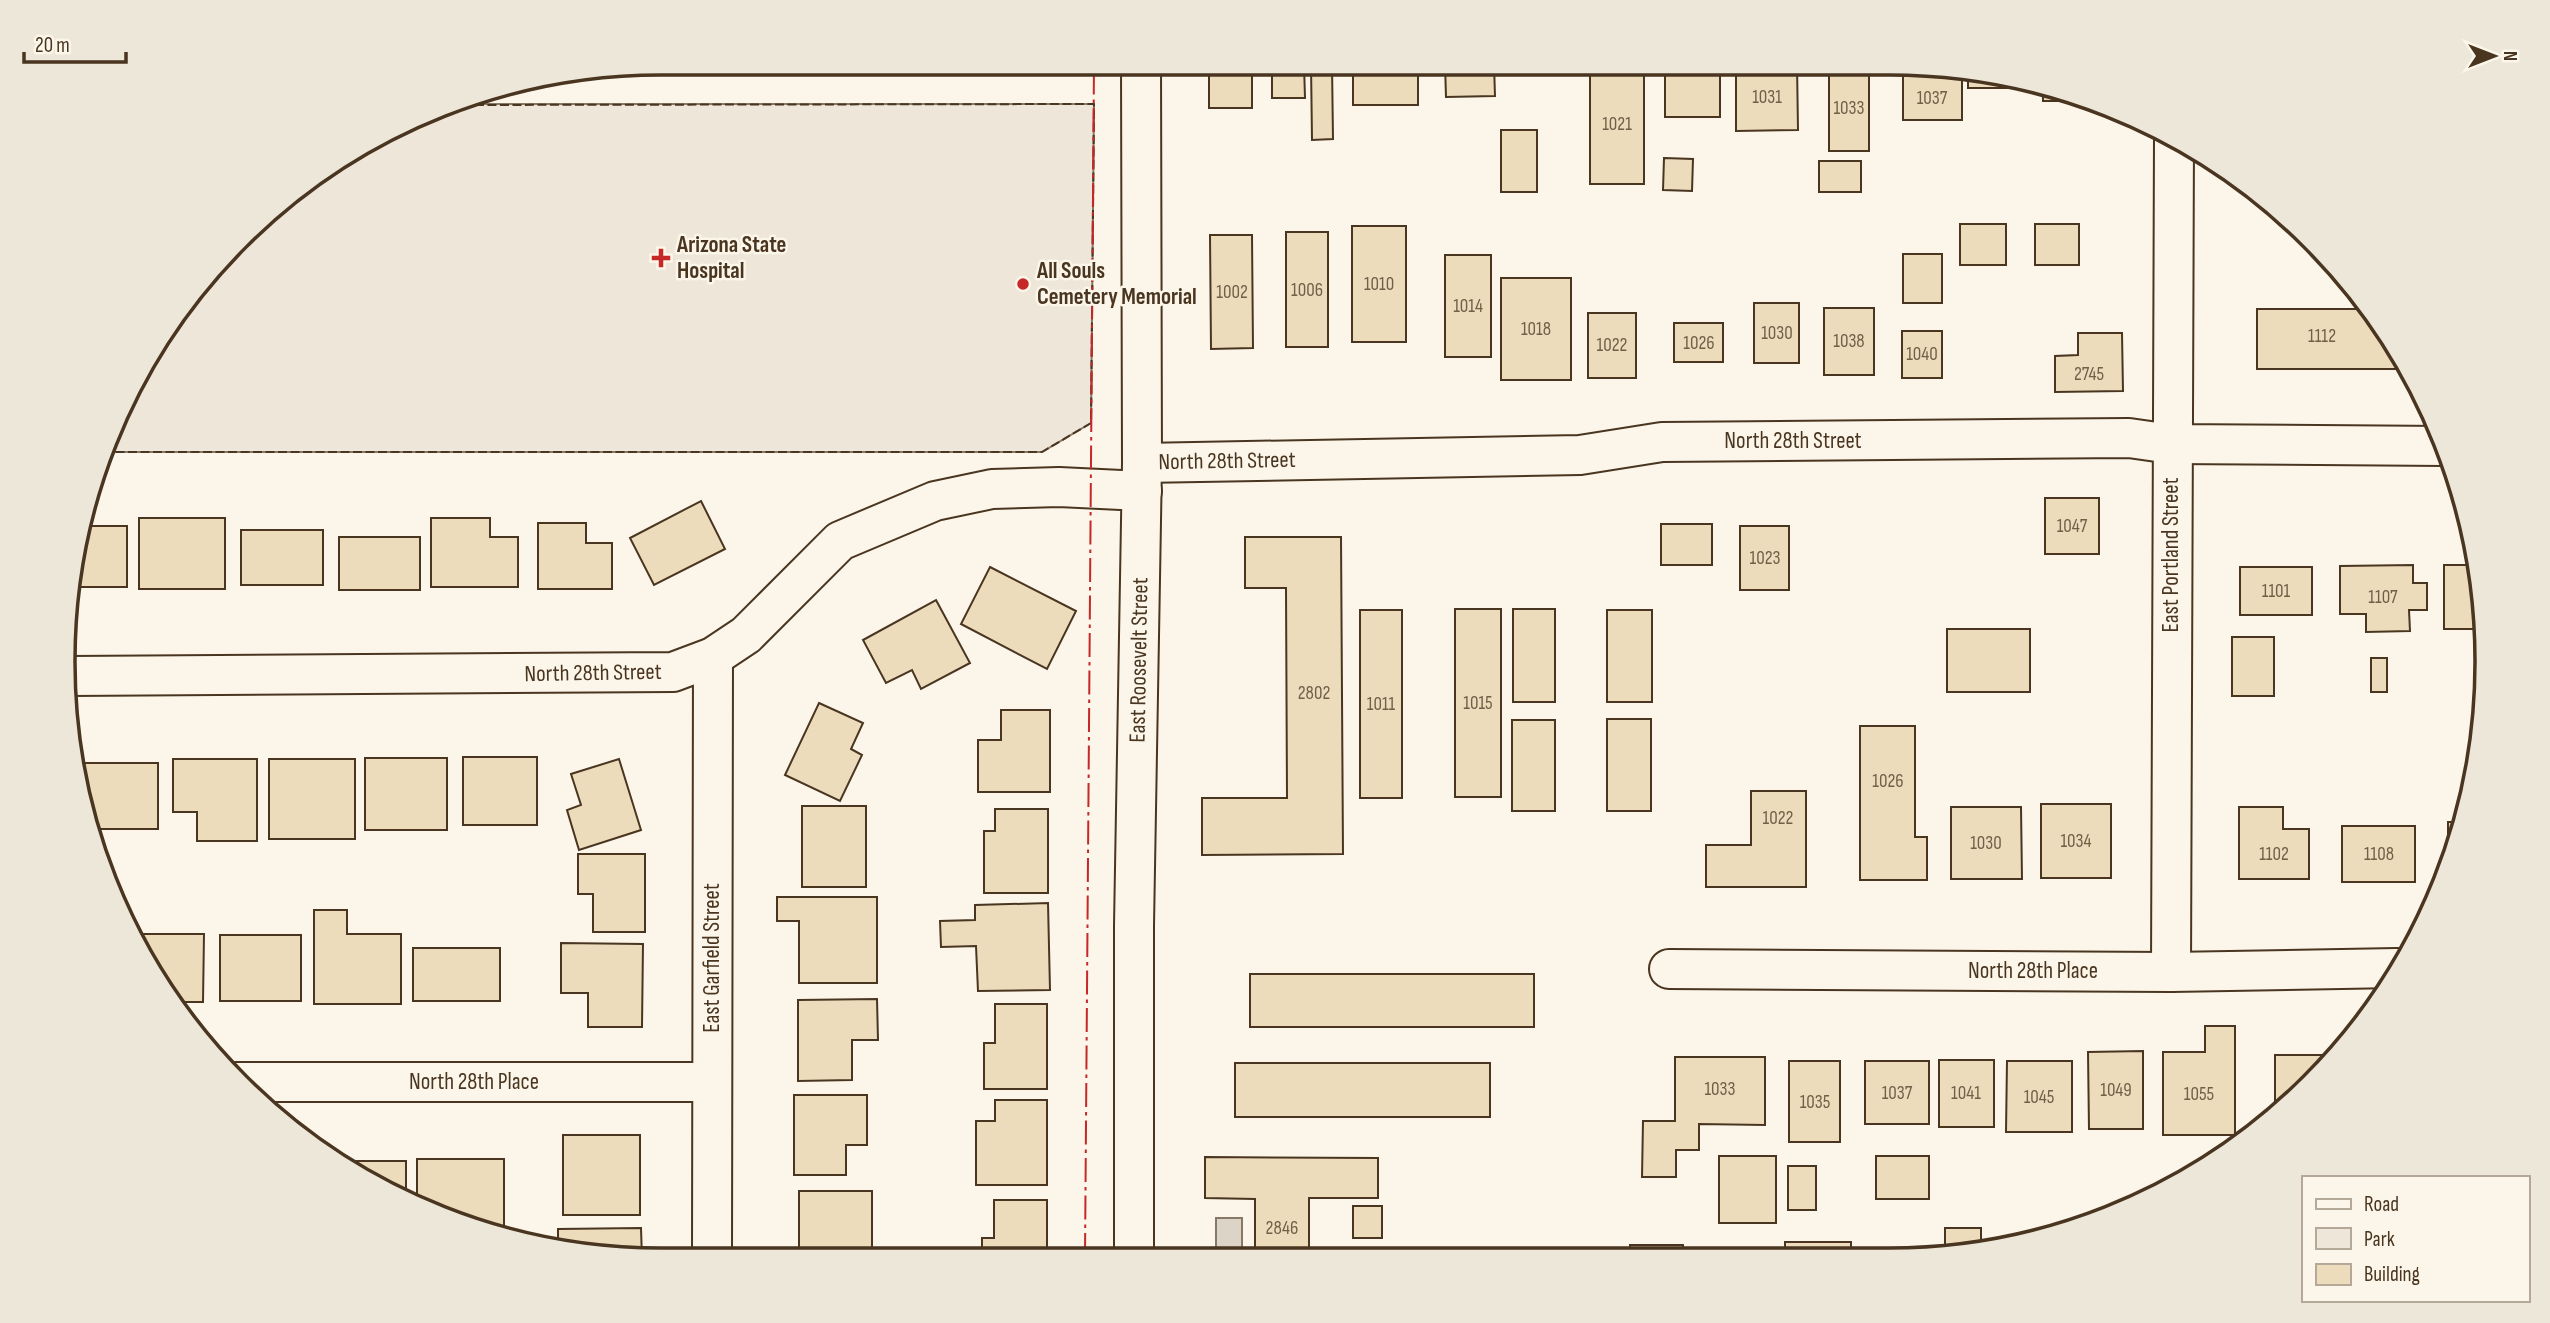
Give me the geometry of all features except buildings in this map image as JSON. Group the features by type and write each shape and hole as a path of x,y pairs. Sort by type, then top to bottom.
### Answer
{"street":[{"name":"East Roosevelt Street","path":"1135,1248 1134,926 1142,477 1141,75"},
{"name":"East Portland Street","path":"2171,972 2174,150"},
{"name":"North 28th Street","path":"76,676 673,672 713,657 746,635 840,541 935,502 992,489 1059,487 1142,477 1580,455 1662,442 2129,438 2171,444 2433,446"},
{"name":"East Garfield Street","path":"712,1248 713,657"},
{"name":"North 28th Place","path":"1669,970 2171,972 2388,968"},
{"name":"North 28th Place","path":"253,1082 712,1082"}],"green space":[{"name":"Arizona State Hospital","path":"1094,104 1091,423 1042,452 114,452 136,402 174,336 196,305 247,247 305,196 368,154 437,120 473,106"}],"shaded area":[{"path":"1216,1218 1242,1218 1242,1248 1216,1248"}],"fence":[{"path":"114,452 1042,452 1091,423 1094,104 476,105"}],"power":[{"path":"1085,1248 1094,75"}],"place":[{"name":"Arizona State Hospital","path":"661,258"},
{"name":"All Souls Cemetery Memorial","path":"1023,284"}]}
